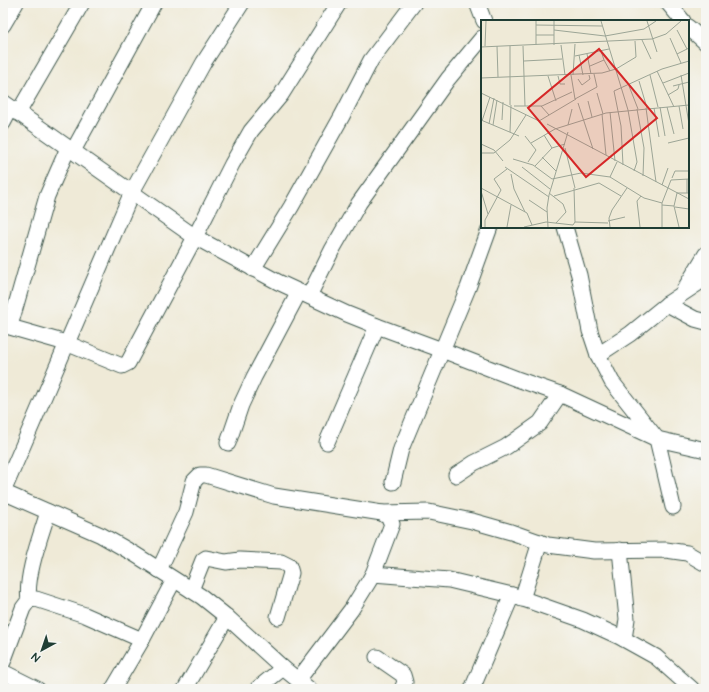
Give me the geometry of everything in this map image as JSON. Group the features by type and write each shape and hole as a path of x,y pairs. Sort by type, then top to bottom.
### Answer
{"street":[{"path":"3,25 16,3"},
{"path":"3,123 11,107 82,3"},
{"path":"154,3 71,149 47,196 7,325 66,343 122,366 128,363 232,164 251,132 282,95 339,3"},
{"path":"242,3 204,62 132,192 3,492 101,535 202,597 304,684 373,574 392,524 389,518 382,513"},
{"path":"253,269 291,207 342,116 371,60 414,3"},
{"path":"477,3 484,20"},
{"path":"668,3 682,20"},
{"path":"689,28 706,44"},
{"path":"228,443 241,405 254,377 359,203 448,79 481,39"},
{"path":"11,107 195,237 253,269 347,314 560,394 657,440 706,450"},
{"path":"393,482 401,449 468,288 490,228"},
{"path":"565,228 579,275 590,331 598,355 612,382 657,440 674,507"},
{"path":"682,294 706,254"},
{"path":"598,355 630,334 667,304 706,278"},
{"path":"667,304 695,319 706,322"},
{"path":"327,442 378,326"},
{"path":"456,475 474,463 506,447 540,423 560,394"},
{"path":"159,570 186,512 194,481 200,475 206,475 274,496 382,513 429,512 472,521 548,545 594,551 666,550 688,553 706,564"},
{"path":"29,600 27,593 29,577 48,512"},
{"path":"472,689 517,597 540,542"},
{"path":"620,550 627,619 624,639"},
{"path":"191,590 203,560 206,558 226,562 240,560 281,562 289,566 291,573 278,617"},
{"path":"373,574 449,580 517,597 583,620 624,639 656,657 692,689"},
{"path":"113,689 142,640 174,580"},
{"path":"3,662 23,608 29,600 36,599 85,615 142,640"},
{"path":"185,689 227,617"},
{"path":"377,657 403,675 405,682 402,689"},
{"path":"257,689 284,668"},
{"path":"3,672 37,689"}]}
